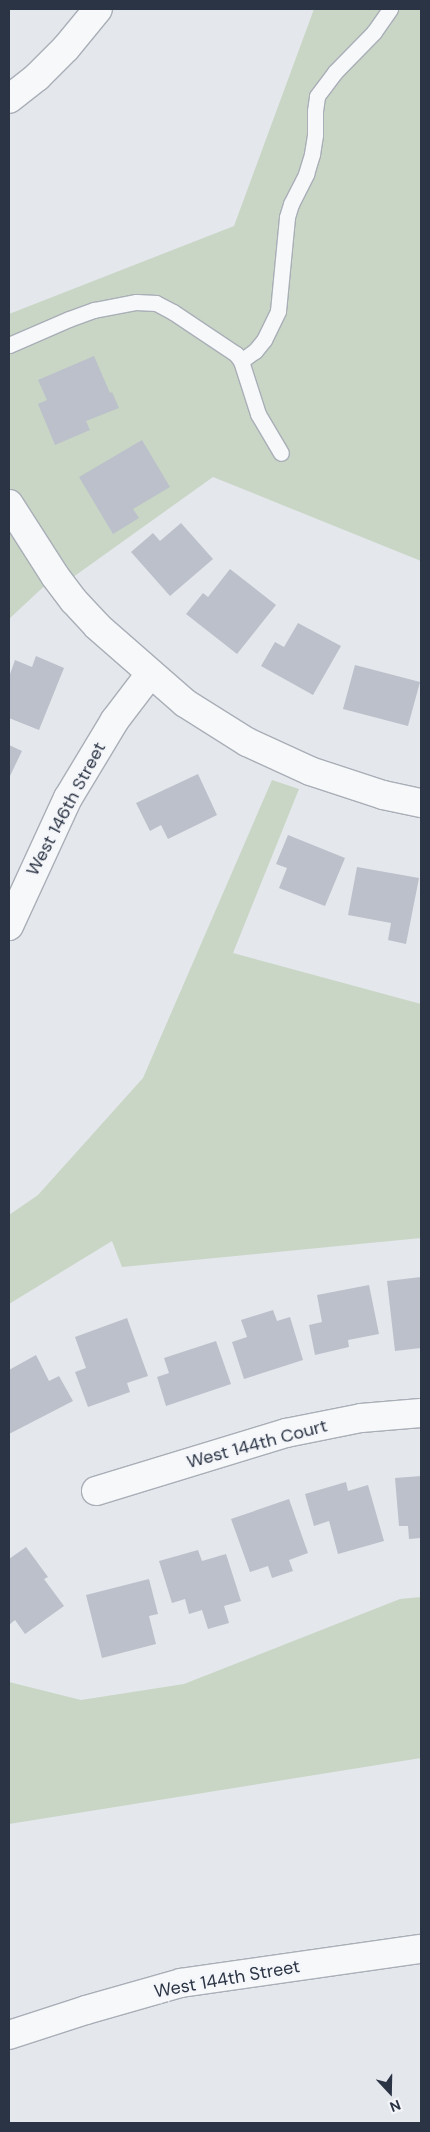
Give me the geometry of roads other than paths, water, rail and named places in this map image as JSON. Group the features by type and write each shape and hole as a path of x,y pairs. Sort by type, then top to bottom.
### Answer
{"street":[{"path":"9,99 37,77 66,48 98,9"},
{"path":"9,504 54,576 74,601 97,626 185,703 247,742 310,771 383,795 421,803"},
{"name":"West 146th Street","path":"9,926 68,798 115,720 150,674"},
{"name":"West 144th Court","path":"96,1491 286,1433 361,1418 421,1413"},
{"name":"West 144th Street","path":"9,2035 86,2010 181,1983 421,1949"}],"lane":[{"path":"241,361 256,352 278,311 288,217 291,204 306,174 312,154 316,135 315,111 317,96 335,72 374,32 390,9"},
{"path":"9,345 69,318 116,305 136,302 156,304 173,312 227,346 241,361 258,414 281,453"}]}
